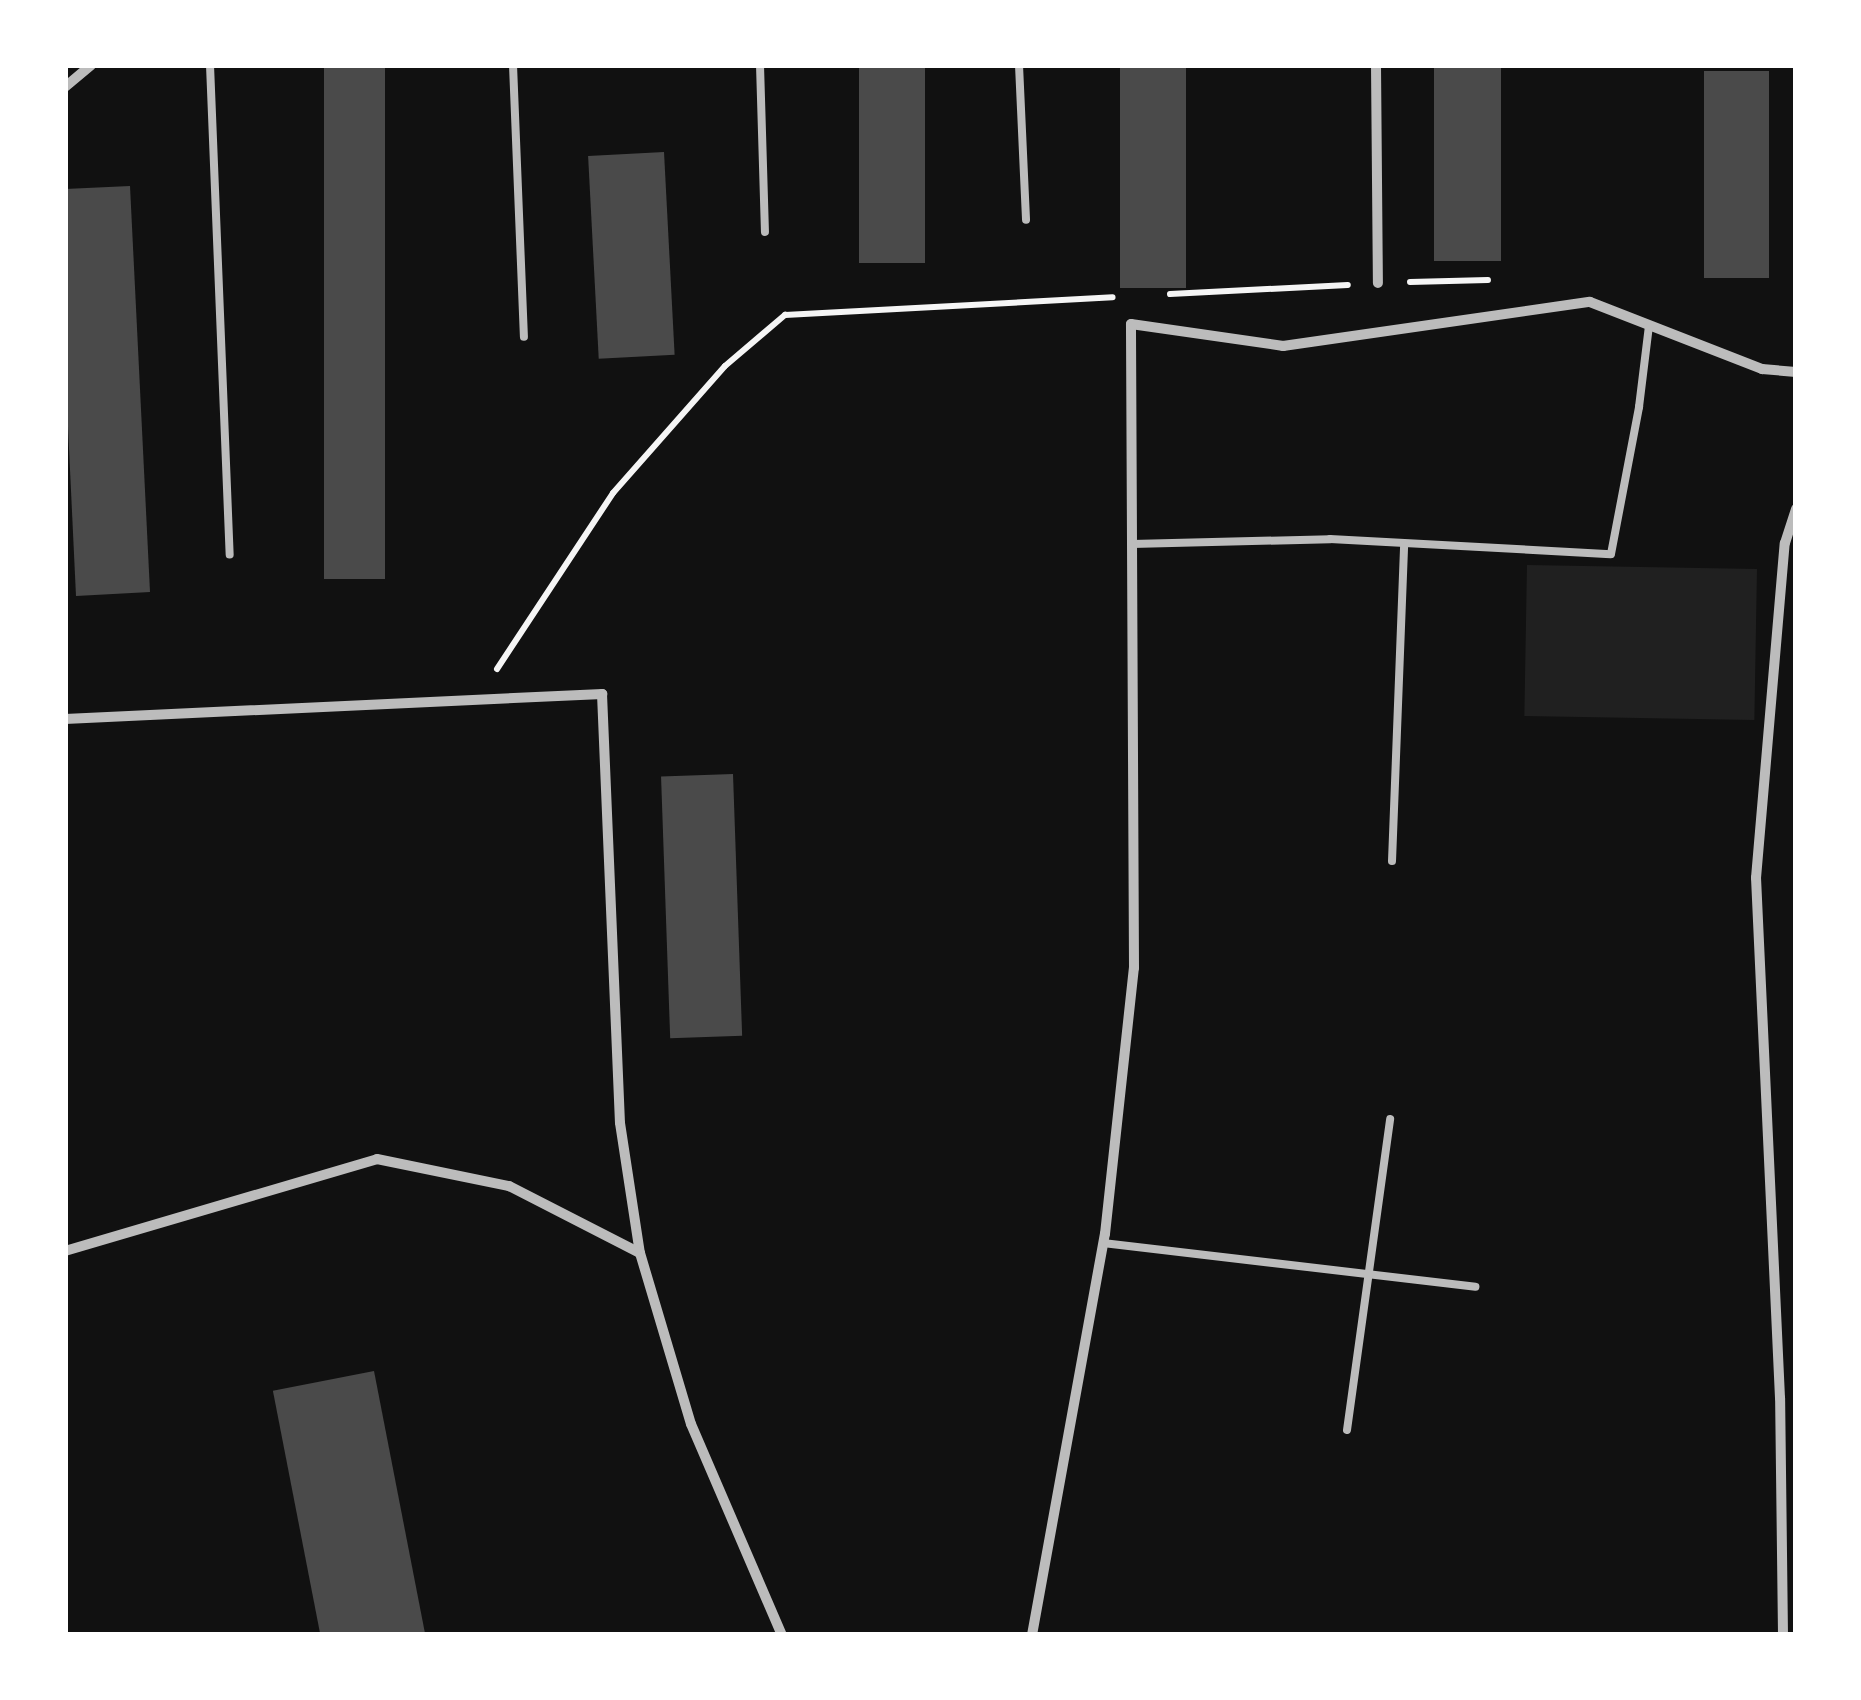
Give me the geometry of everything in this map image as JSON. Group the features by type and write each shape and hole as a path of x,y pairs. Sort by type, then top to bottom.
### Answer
{"street":[{"path":"65,86 91,65"},
{"path":"1376,65 1378,283"},
{"path":"1032,1635 1103,1243 1134,968 1131,324 1283,346 1590,302 1762,369 1796,372"},
{"path":"1782,1635 1780,1398 1756,878 1785,543 1796,509"},
{"path":"65,719 602,694 620,1123 640,1253 691,1424 782,1635"},
{"path":"65,1251 376,1159 509,1186 640,1253"}],"lane":[{"path":"210,65 230,555"},
{"path":"513,65 524,337"},
{"path":"760,65 766,232"},
{"path":"1018,65 1026,220"},
{"path":"1132,544 1330,539 1611,554 1649,325"},
{"path":"1392,860 1404,544"},
{"path":"1347,1430 1372,1274 1390,1120"},
{"path":"1103,1243 1475,1287"}],"path":[{"path":"1158,294 1508,280"},
{"path":"477,699 614,493 725,366 785,314 1118,296"}],"shaded area":[{"path":"1527,565 1757,569 1754,720 1524,716"}],"building":[{"path":"324,65 385,65 385,579 324,579"},
{"path":"859,65 925,65 925,263 859,263"},
{"path":"1120,65 1186,65 1186,288 1120,288"},
{"path":"1434,65 1501,65 1501,261 1434,261"},
{"path":"1704,71 1769,71 1769,278 1704,278"},
{"path":"664,152 675,355 599,359 588,156"},
{"path":"130,186 150,592 76,596 65,364 65,189"},
{"path":"733,774 742,1036 670,1038 661,777"},
{"path":"374,1371 425,1635 320,1635 273,1391"}]}
